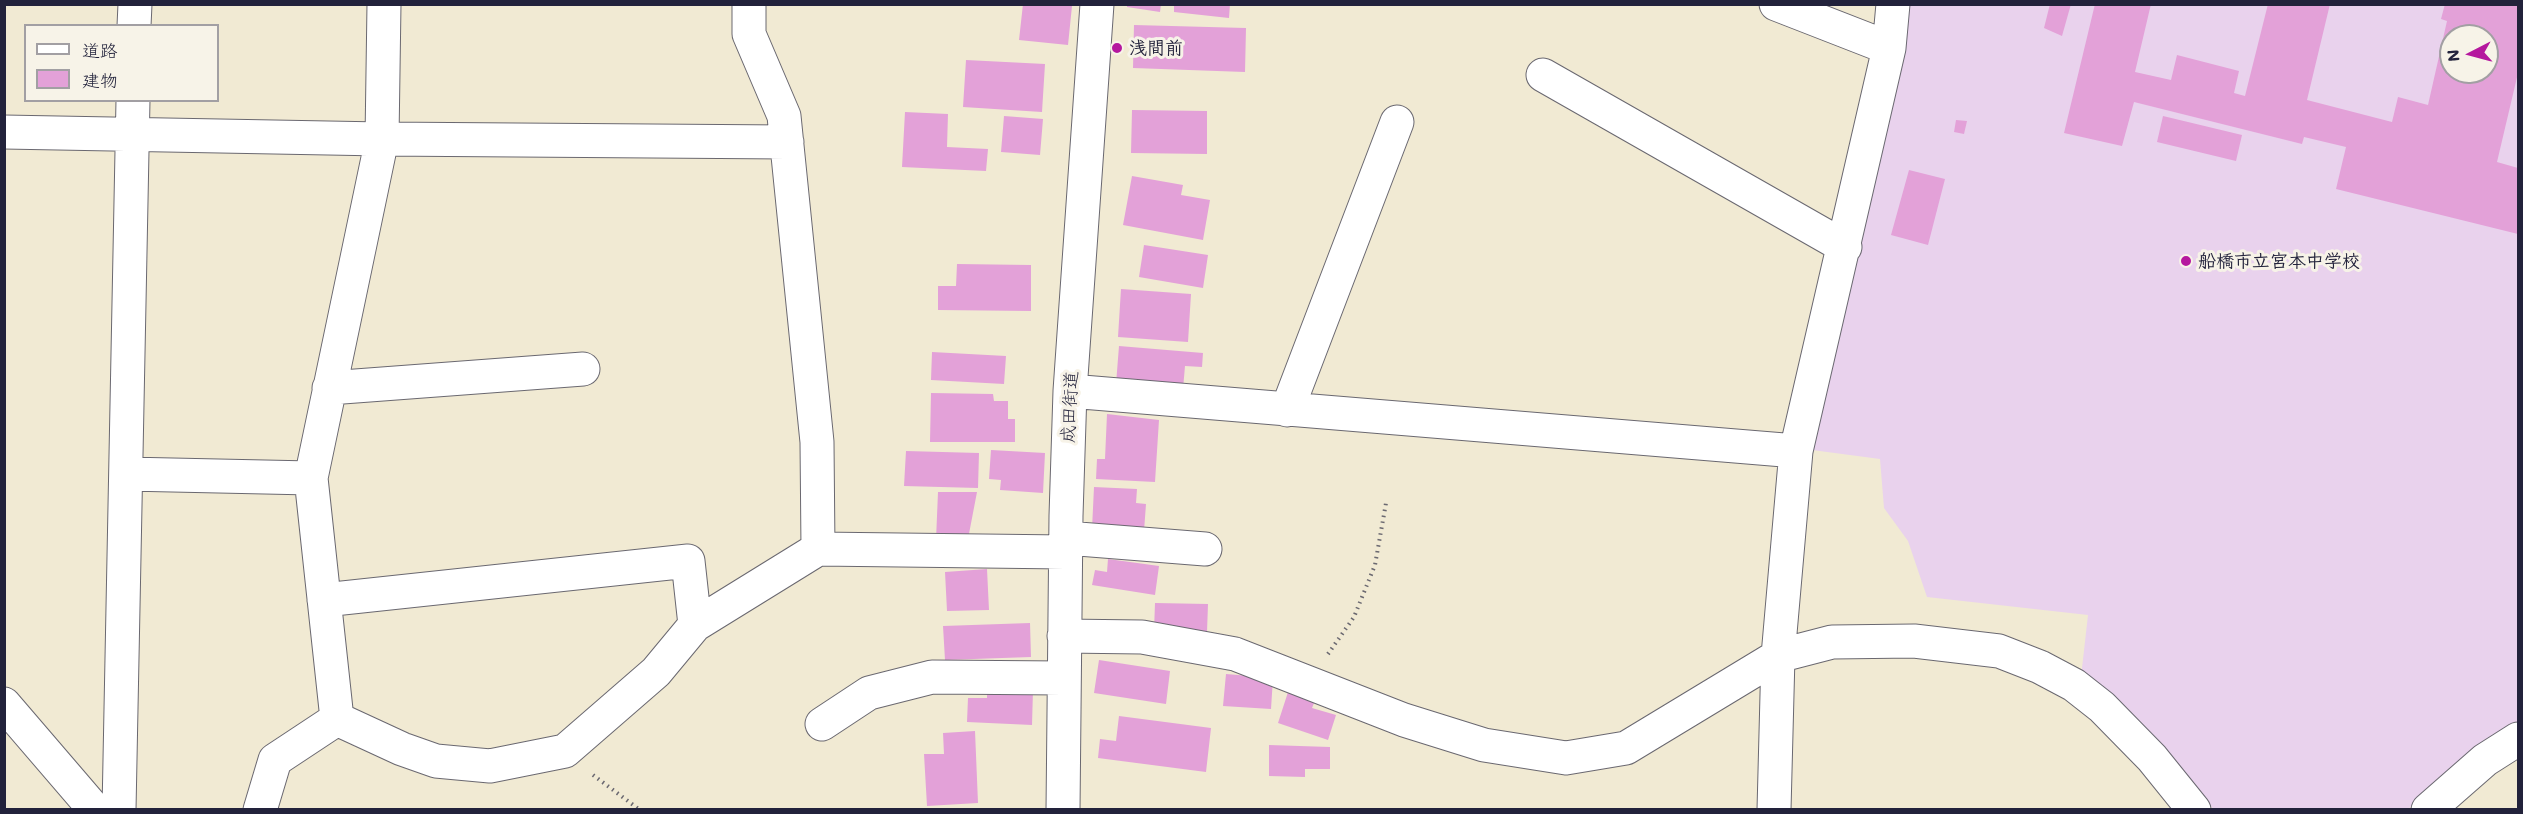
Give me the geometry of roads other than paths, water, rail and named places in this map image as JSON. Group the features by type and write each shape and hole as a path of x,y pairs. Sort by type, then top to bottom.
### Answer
{"street":[{"path":"134,24 135,4"},
{"path":"337,719 311,478 381,139 384,4"},
{"path":"749,4 749,34 784,116 817,442 818,549"},
{"name":"成田街道","path":"1063,810 1065,545 1070,391 1097,4"},
{"path":"1776,4 1889,48"},
{"path":"1774,810 1778,656 1796,451 1845,247 1889,48 1893,4"},
{"path":"1543,75 1845,247"},
{"path":"119,810 134,102"},
{"path":"1287,410 1397,122"},
{"path":"4,132 381,139 787,142"},
{"path":"329,388 583,369"},
{"path":"1070,391 1796,451"},
{"path":"126,474 311,478"},
{"path":"337,719 402,749 436,761 490,766 565,751 656,672 695,625 818,549 1065,545 1205,549"},
{"path":"324,600 688,561 695,625"},
{"path":"1064,636 1142,637 1236,654 1404,720 1484,745 1566,758 1626,748 1778,656 1832,642 1914,641 1999,651 2049,672 2074,686 2102,707 2152,758 2194,810"},
{"path":"822,724 869,693 932,677 1063,678"},
{"path":"4,704 94,810"},
{"path":"260,810 275,760 337,719"},
{"path":"2431,809 2485,760 2518,739"}],"place":[{"name":"浅間前","path":"1117,48"},
{"name":"船橋市立宮本中学校","path":"2186,261"}]}
